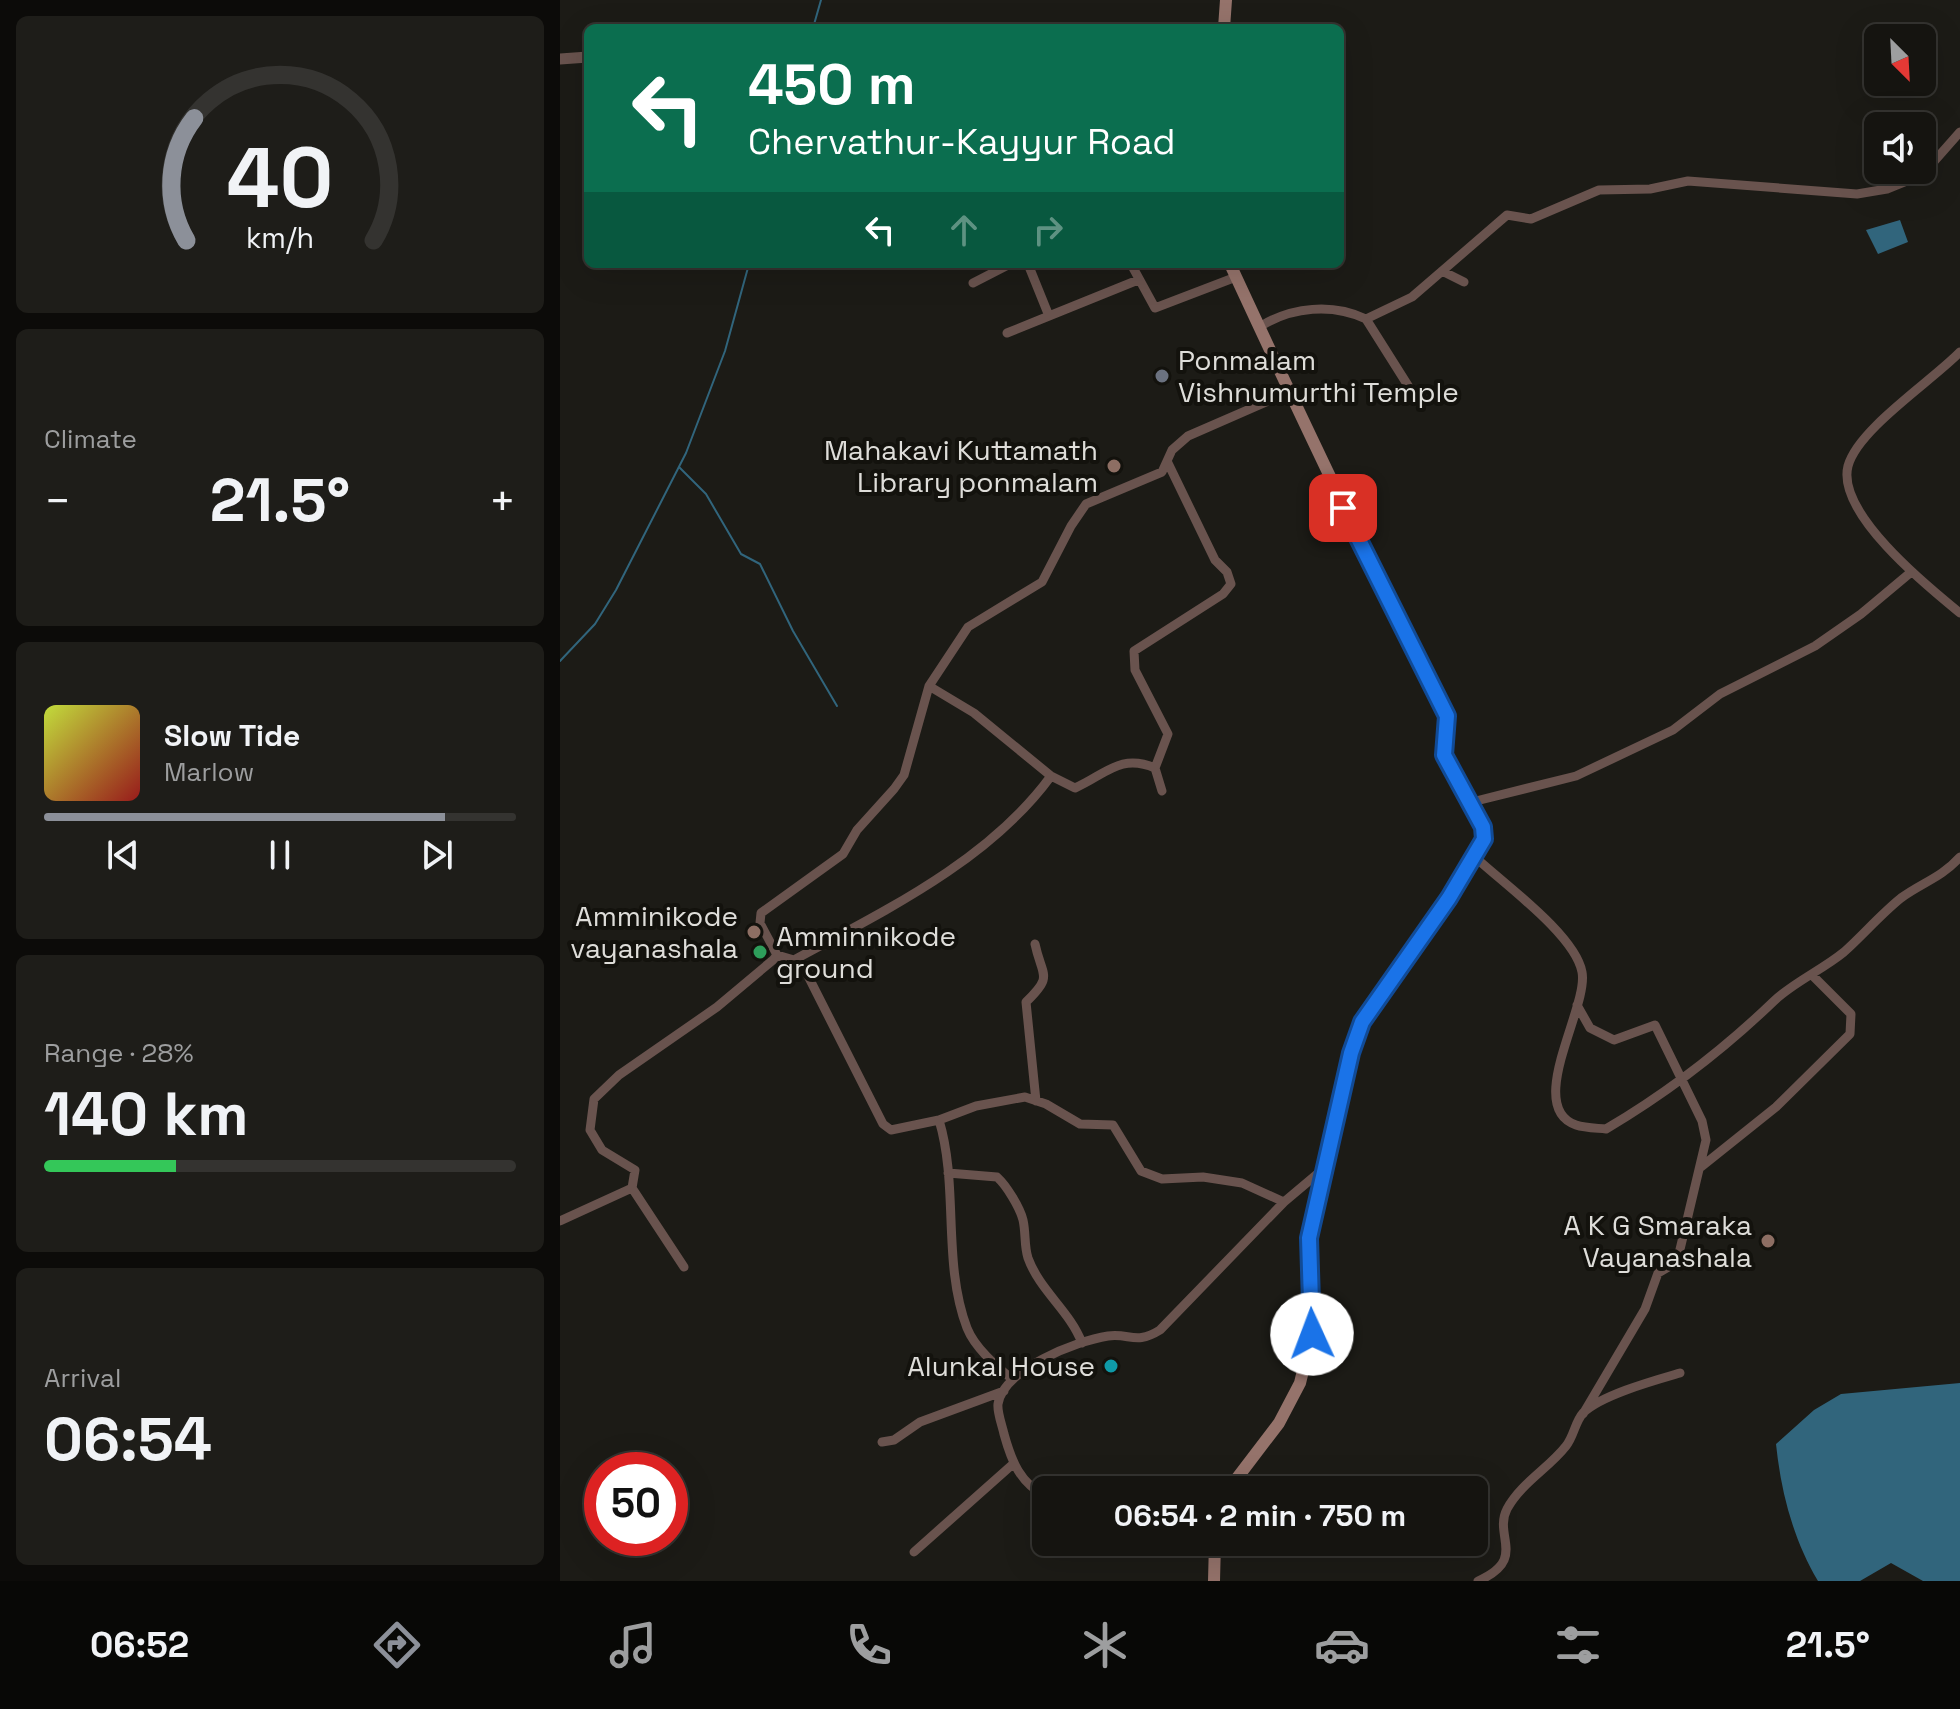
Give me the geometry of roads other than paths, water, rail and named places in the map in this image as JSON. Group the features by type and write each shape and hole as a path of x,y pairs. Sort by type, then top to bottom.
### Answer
{"main road":[{"path":"1224,24 1226,0"},
{"path":"1232,268 1447,716 1444,755 1483,827 1484,839 1475,857 1362,1022 1351,1053 1322,1170 1309,1238 1312,1334 1300,1383 1279,1423 1239,1476"},
{"path":"1214,1581 1215,1556"}],"street":[{"path":"560,59 584,57"},
{"path":"1366,319 1412,297 1507,215 1531,219 1599,190 1650,189 1688,181 1857,194 1914,178 1952,146 1960,132"},
{"path":"973,283 1002,268"},
{"path":"1030,268 1049,316"},
{"path":"1133,268 1155,308 1236,277"},
{"path":"1442,271 1464,282"},
{"path":"1007,333 1138,280"},
{"path":"1261,326 1279,315 1307,309 1351,312 1366,319 1419,403"},
{"path":"1960,352 1865,439 1848,465 1847,486 1859,510 1910,573 1960,613"},
{"path":"1284,1202 1242,1183 1203,1177 1162,1179 1141,1171 1113,1125 1080,1124 1025,1097 891,1130 883,1124 805,970 794,960 777,955 760,923 761,913 843,854 857,830 894,789 904,775 929,686 968,627 1042,582 1086,504 1162,472 1172,450 1188,436 1289,392"},
{"path":"1162,791 1155,768 1168,734 1135,670 1134,651 1223,594 1231,584 1227,572 1215,560 1167,461"},
{"path":"1468,803 1576,776 1673,730 1720,694 1815,646 1861,614 1910,573"},
{"path":"929,686 974,713 1051,776 1075,788 1124,761 1140,761 1155,768"},
{"path":"794,960 888,909 972,854 1034,800 1051,776"},
{"path":"1475,857 1564,936 1582,971 1577,1005 1555,1093 1559,1111 1573,1124 1606,1129 1682,1080 1726,1040 1751,1025 1774,1001 1844,951 1902,898 1945,874 1960,857"},
{"path":"1035,944 1046,975 1042,986 1026,1002 1036,1101"},
{"path":"684,1267 632,1188 635,1170 602,1150 590,1130 594,1099 619,1075 717,1007 777,955"},
{"path":"1701,1167 1776,1107 1850,1034 1851,1014 1812,975"},
{"path":"1478,1581 1488,1577 1506,1556 1505,1512 1537,1473 1567,1445 1645,1309 1658,1273 1677,1262 1706,1140 1702,1121 1655,1025 1614,1040 1590,1028 1577,1005"},
{"path":"939,1120 948,1173 951,1240 967,1328 975,1342 1012,1379"},
{"path":"1032,1489 1013,1464 997,1406 1012,1379 1042,1360 1082,1343 1111,1335 1138,1340 1160,1330 1284,1202 1322,1170"},
{"path":"948,1173 997,1177 1003,1183 1023,1218 1028,1257 1036,1275 1075,1326 1082,1343"},
{"path":"560,1221 632,1188"},
{"path":"1583,1414 1620,1395 1680,1373"},
{"path":"882,1442 894,1440 920,1422 1004,1391"},
{"path":"914,1552 1013,1464"}],"water":[{"path":"1900,220 1908,242 1878,254 1866,230"},
{"path":"1960,1383 1960,1581 1923,1581 1891,1563 1860,1581 1818,1581 1790,1515 1776,1444 1814,1410 1841,1394"}],"waterway":[{"path":"814,24 821,0"},
{"path":"560,661 595,624 616,590 686,453 725,351 748,268"},
{"path":"679,467 706,494 741,554 760,564 793,631 837,706"}],"place":[{"name":"Ponmalam Vishnumurthi Temple","path":"1162,376"},
{"name":"Mahakavi Kuttamath Library ponmalam","path":"1114,466"},
{"name":"Amminikode vayanashala","path":"754,932"},
{"name":"Amminnikode ground","path":"760,952"},
{"name":"A K G Smaraka Vayanashala","path":"1768,1241"},
{"name":"Alunkal House","path":"1111,1366"}]}
